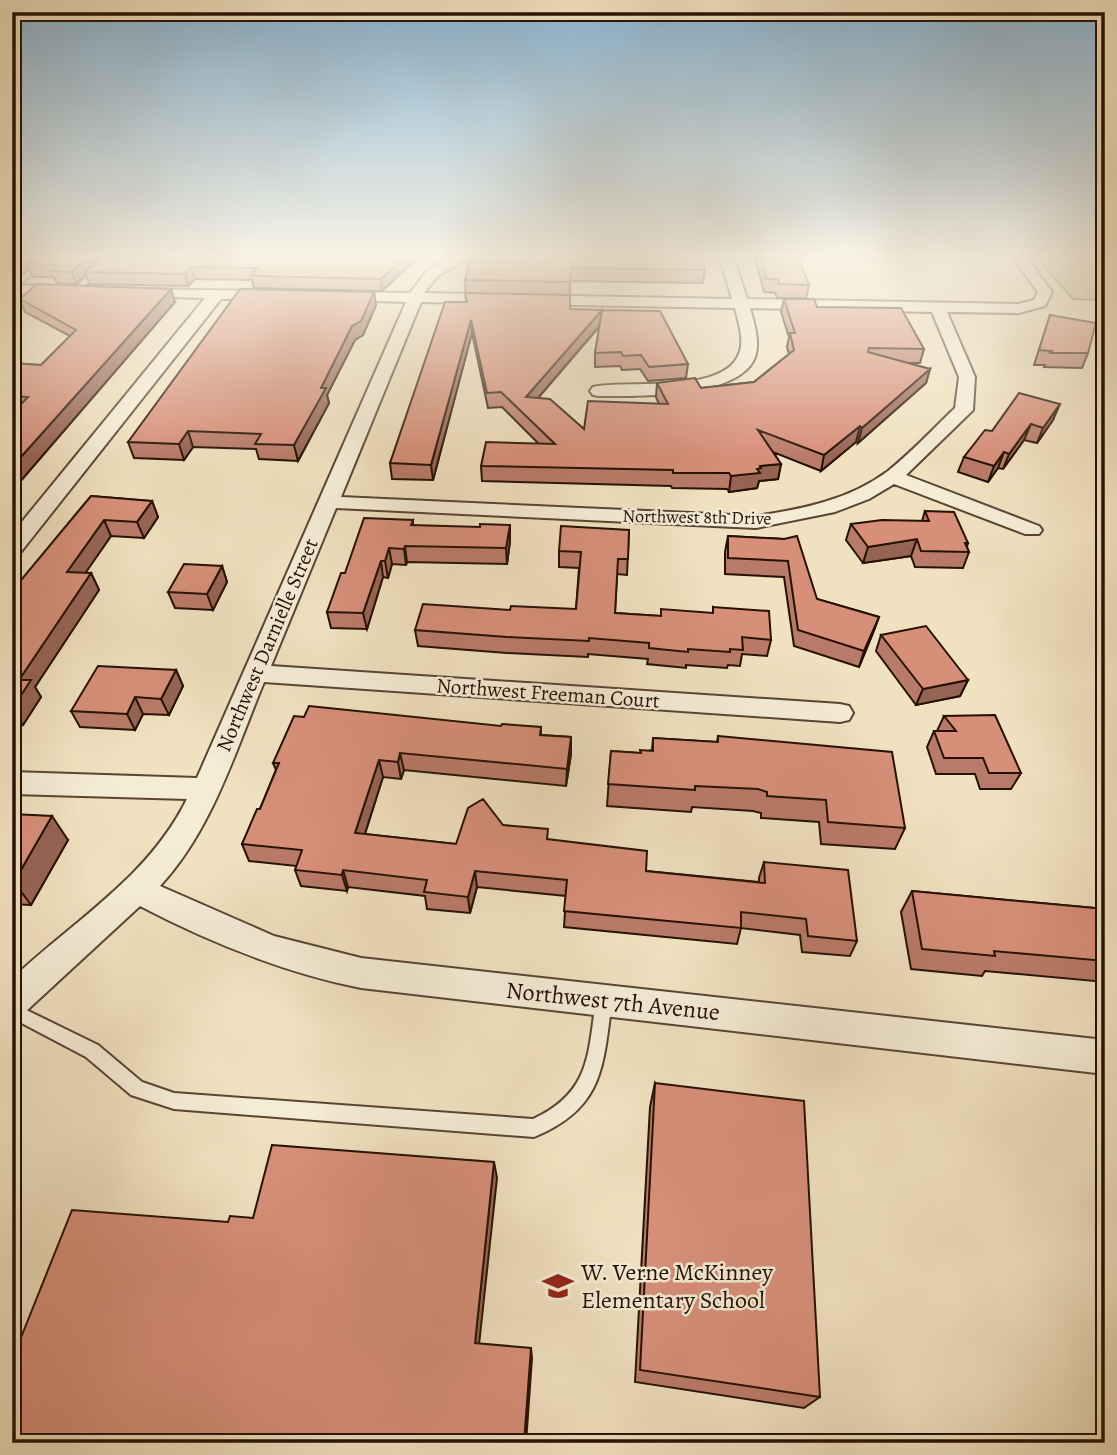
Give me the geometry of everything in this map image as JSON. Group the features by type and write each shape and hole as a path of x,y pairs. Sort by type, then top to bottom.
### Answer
{"street":[{"path":"12,548 194,323"},
{"name":"Northwest Darnielle Street","path":"12,1002 136,890 170,854 206,789 404,323"},
{"path":"599,391 682,387 711,381 736,370 748,357 745,323"},
{"name":"Northwest 8th Drive","path":"328,502 756,522 801,516 836,506 892,477 964,410 967,377 944,323"},
{"path":"892,477 1032,530"},
{"name":"Northwest Freeman Court","path":"255,673 840,713"},
{"path":"12,783 206,789"},
{"name":"Northwest 7th Avenue","path":"136,890 251,944 322,966 361,973 1105,1057"}],"lane":[{"path":"12,1010 92,1051 137,1089 174,1101 512,1129 534,1128 554,1121 573,1106 584,1091 594,1071 604,1000"}],"building":[{"path":"63,323 141,323 12,467 12,413 28,397 12,396 12,363 41,365 76,330"},
{"path":"215,323 358,323 352,326 321,388 326,388 294,445 255,444 261,434 188,431 179,444 128,442"},
{"path":"438,323 470,323 431,465 390,463"},
{"path":"472,323 591,323 526,397 550,399 584,429 588,401 668,404 657,383 695,378 701,388 754,382 794,350 790,333 795,333 792,323 909,323 924,349 869,348 868,352 930,369 862,428 860,426 824,455 758,430 781,464 760,466 761,468 757,469 760,473 731,476 729,473 673,473 673,470 481,466 486,442 555,444 501,392 487,393"},
{"path":"600,323 666,323 688,364 649,367 641,355 623,356 621,352 595,353"},
{"path":"1048,323 1096,323 1088,353 1050,353 1052,351 1039,350"},
{"path":"1019,393 1060,404 1043,428 1031,424 1009,454 1004,452 994,466 964,457 985,430 992,431"},
{"path":"91,496 152,501 137,522 104,520 67,572 91,573 19,680 31,680 12,709 12,636 20,625 12,625 12,591"},
{"path":"925,511 954,512 968,543 965,543 969,552 921,551 917,539 868,547 851,524 882,520 929,521"},
{"path":"364,518 413,520 411,525 510,525 506,548 389,548 385,561 381,561 363,613 327,612 341,573 345,573"},
{"path":"561,526 629,530 628,559 618,559 615,613 661,616 661,609 713,613 713,607 769,611 771,640 742,637 743,650 730,649 730,652 688,649 688,652 649,648 649,643 589,638 589,641 415,630 423,604 510,610 511,606 576,609 581,552 559,551"},
{"path":"728,536 784,539 797,536 817,599 879,617 864,651 798,630 788,561 728,558"},
{"path":"184,564 222,566 207,594 168,592"},
{"path":"926,626 968,680 923,689 881,635"},
{"path":"98,666 176,670 161,699 135,697 127,714 71,711"},
{"path":"309,706 501,726 541,727 540,735 571,737 567,769 400,753 398,762 379,760 355,833 456,844 468,808 483,799 503,825 548,829 547,839 647,851 646,871 765,883 764,862 848,870 857,941 808,936 806,919 741,912 741,928 564,911 567,880 475,871 468,897 424,892 427,880 343,870 342,875 295,870 302,850 242,844 279,763 273,763 294,716 304,717"},
{"path":"995,715 1021,773 989,773 983,758 944,758 934,731 956,731 944,716"},
{"path":"718,736 892,752 905,828 828,822 826,800 767,796 767,792 758,789 695,786 695,790 608,784 611,751 653,751 653,738 718,742"},
{"path":"12,814 52,816 14,882 12,882"},
{"path":"912,891 1105,909 1105,961 994,951 995,956 922,949"},
{"path":"655,1083 804,1101 820,1397 640,1370"},
{"path":"272,1145 494,1162 475,1343 531,1348 524,1443 12,1443 12,1360 72,1210 228,1222 230,1216 253,1218"}],"place":[{"name":"W. Verne McKinney Elementary School","path":"558,1286"}]}
